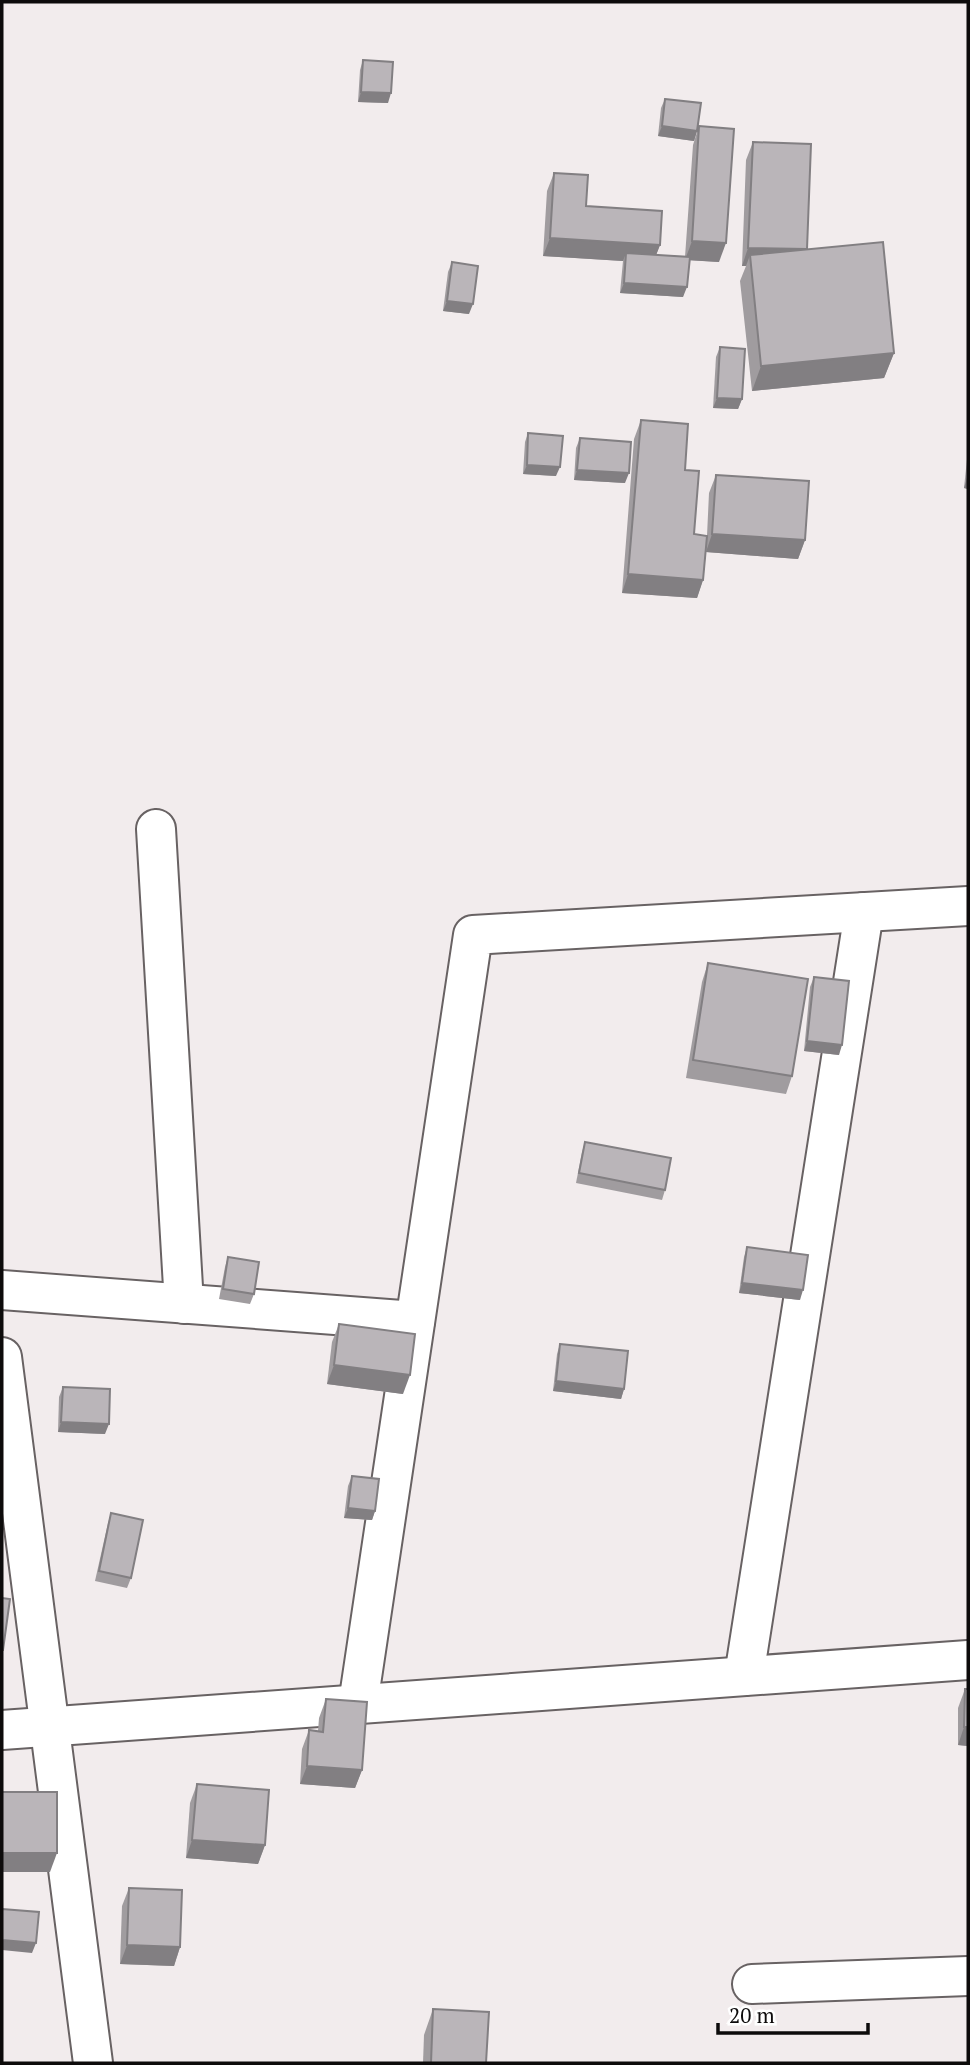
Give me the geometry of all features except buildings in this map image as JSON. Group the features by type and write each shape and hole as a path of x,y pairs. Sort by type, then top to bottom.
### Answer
{"street":[{"path":"156,829 184,1304"},
{"path":"358,1704 473,934 968,906"},
{"path":"744,1676 864,912"},
{"path":"2,1290 415,1321"},
{"path":"2,1357 93,2063"},
{"path":"2,1730 968,1660"},
{"path":"752,1984 968,1976"}]}
